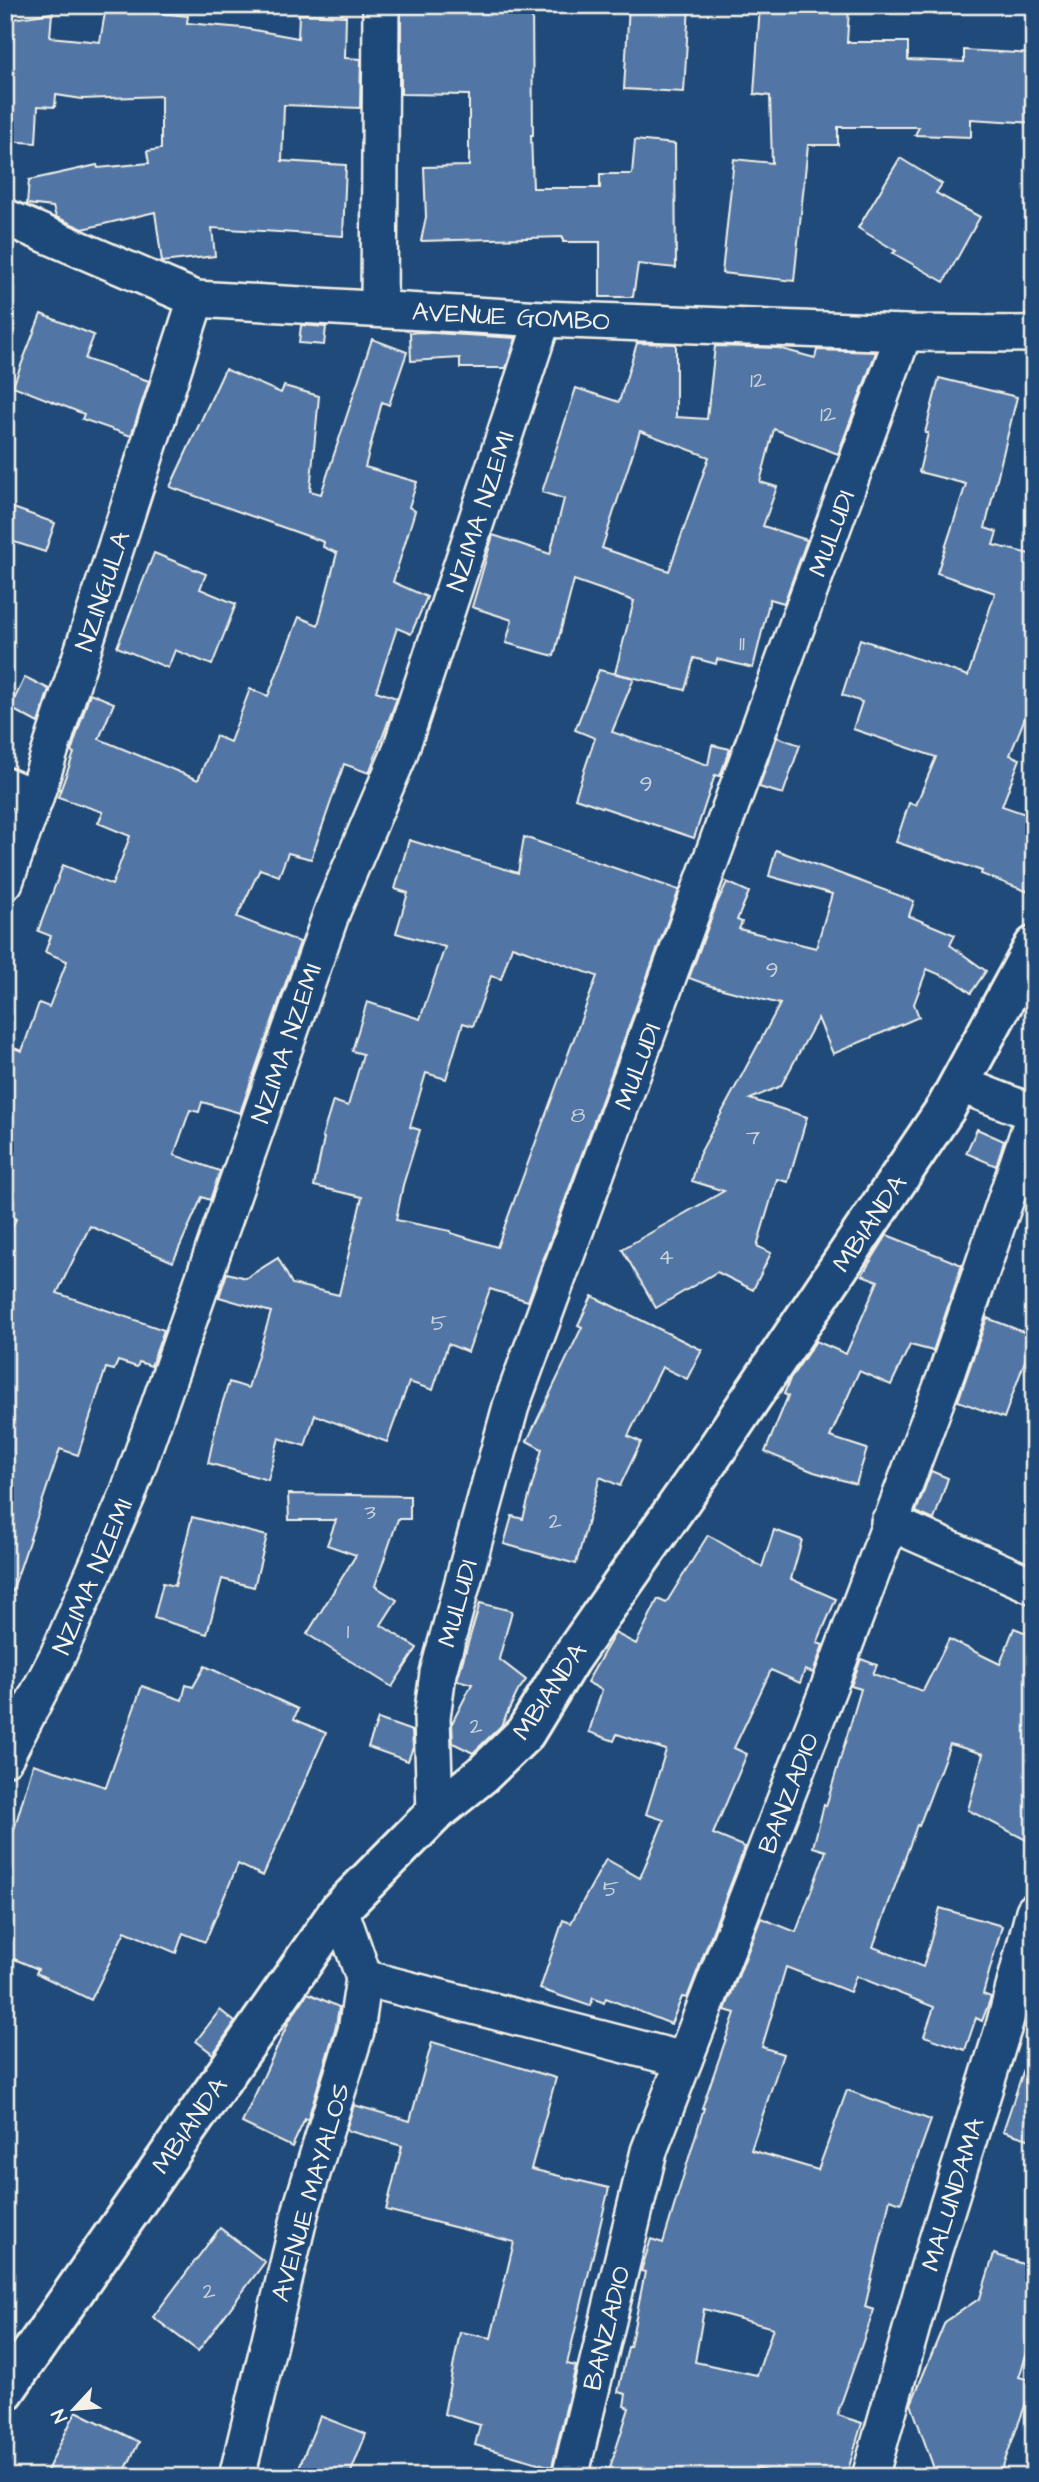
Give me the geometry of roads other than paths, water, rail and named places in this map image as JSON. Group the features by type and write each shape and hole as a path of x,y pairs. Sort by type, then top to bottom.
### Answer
{"street":[{"path":"379,308 381,5"},
{"name":"AVENUE GOMBO","path":"5,218 197,299 543,319 904,334 1034,334"},
{"name":"NZINGULA","path":"5,882 20,791 197,299"},
{"name":"NZIMA NZEMI","path":"5,1758 58,1655 128,1494 334,909 399,755 543,319"},
{"name":"MULUDI","path":"435,1812 432,1717 438,1673 512,1406 904,334"},
{"name":"MBIANDA","path":"5,2391 340,1909 435,1812 483,1774 525,1733 570,1659 737,1418 946,1108 1034,946"},
{"name":"BANZADIO","path":"570,2477 649,2151 835,1671 947,1372 1034,1115 959,1084"},
{"path":"889,1522 1034,1586"},
{"name":"AVENUE MAYALOS","path":"237,2477 302,2206 356,2031 364,1978 340,1909"},
{"name":"MALUNDAMA","path":"870,2477 928,2269 1004,2026 1034,1911"},
{"path":"364,1978 684,2060"}]}
